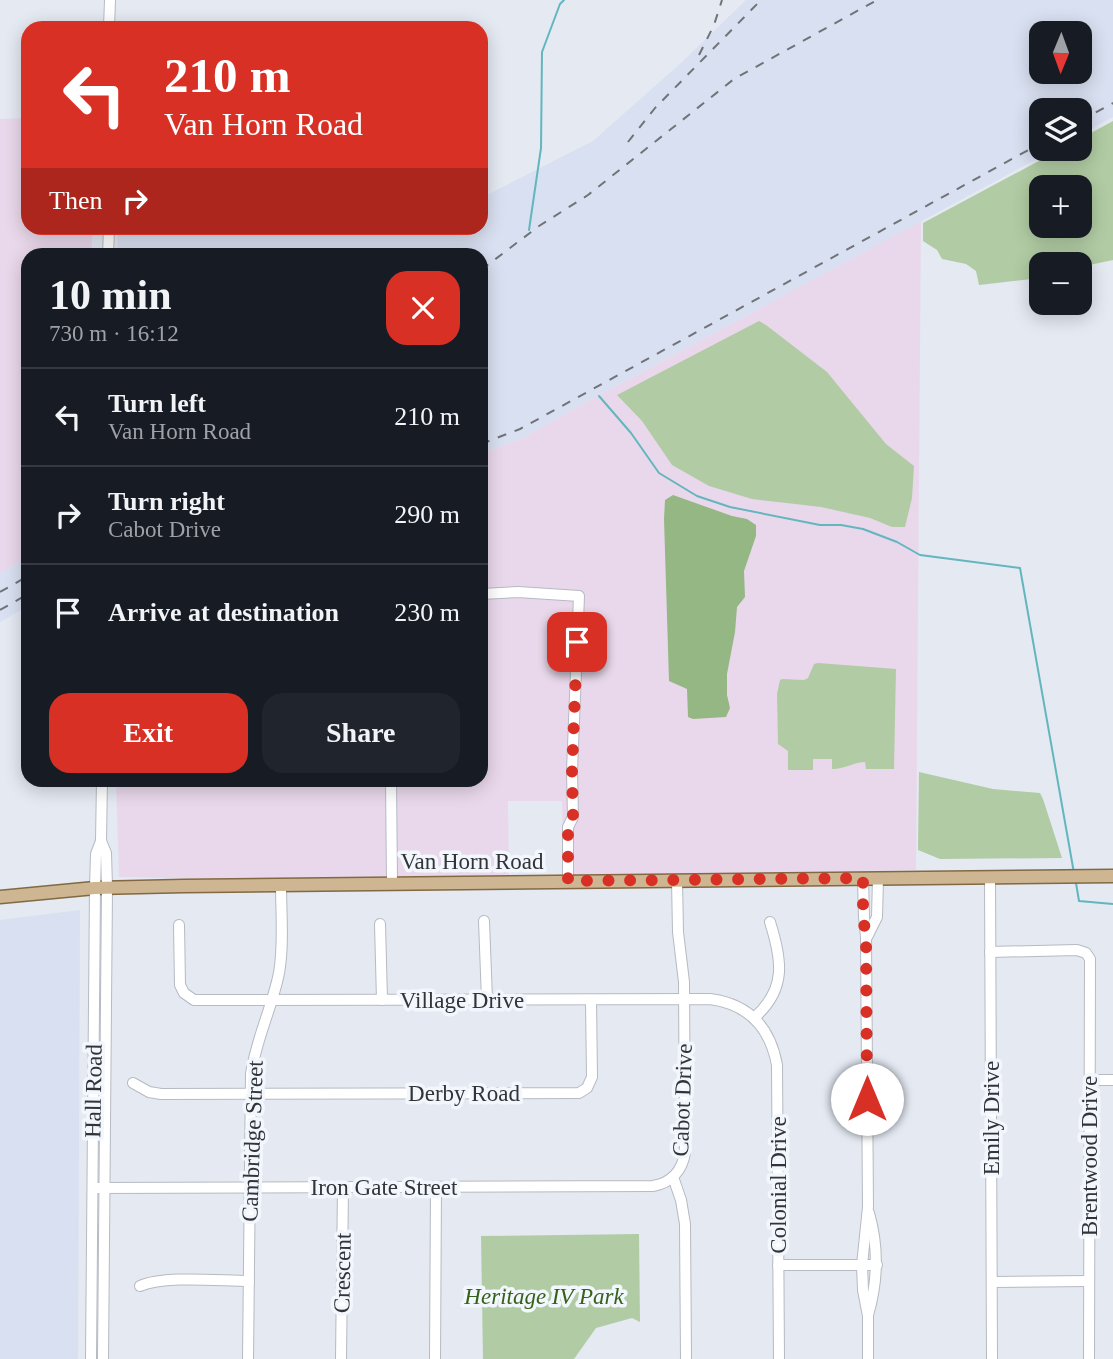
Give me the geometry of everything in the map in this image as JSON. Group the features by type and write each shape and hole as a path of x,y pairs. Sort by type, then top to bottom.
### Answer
{"main road":[{"name":"Van Horn Road","path":"0,897 101,888 281,884 1113,876"}],"street":[{"path":"109,21 110,0"},
{"path":"488,594 579,596 572,771 573,817 568,827 568,881"},
{"name":"Hall Road","path":"102,787 101,841 96,854 101,888 105,1129 103,1359"},
{"path":"391,787 392,882"},
{"name":"Emily Drive","path":"990,877 992,1359"},
{"path":"863,878 866,937 868,1207 862,1265 868,1316 868,1359"},
{"path":"866,937 877,918 878,878"},
{"name":"Cabot Drive","path":"677,880 678,932 684,970 685,1153 681,1166 673,1177 685,1224 686,1359"},
{"name":"Cambridge Street","path":"248,1359 250,1094 253,1058 281,962 281,884"},
{"name":"Hall Road","path":"91,1359 93,1129 101,888"},
{"path":"484,921 487,1000"},
{"path":"754,1018 772,997 780,968 778,948 770,922"},
{"path":"380,923 382,1000"},
{"name":"Village Drive","path":"179,925 180,985 184,993 194,1000 710,999 724,1002 754,1018"},
{"name":"Brentwood Drive","path":"990,952 1077,950 1083,951 1091,963 1088,1080 1089,1359"},
{"name":"Derby Road","path":"250,1094 579,1093 587,1088 592,1077 591,1000"},
{"name":"Colonial Drive","path":"754,1018 770,1039 777,1065 779,1359"},
{"path":"1088,1080 1113,1080"},
{"path":"133,1083 149,1092 161,1094 250,1094"},
{"path":"93,1129 105,1129"},
{"name":"Iron Gate Street","path":"93,1188 653,1186 663,1184 673,1177"},
{"path":"435,1359 436,1186"},
{"name":"Crescent","path":"341,1359 343,1187"},
{"path":"868,1207 877,1265 875,1291 868,1316"},
{"path":"778,1265 877,1265"},
{"path":"140,1286 149,1282 167,1281 249,1282"},
{"path":"992,1282 1089,1282"},
{"path":"91,1342 103,1342"}],"shaded area":[{"path":"746,0 1113,0 1113,117 1092,128 1092,98 1029,98 1029,161 1033,161 523,438 488,450 488,248 117,248 118,235 488,235 488,194 593,141 681,63"},
{"path":"21,118 21,235 92,235 92,248 21,248 21,561 0,573 0,119"},
{"path":"921,221 916,870 563,876 562,801 508,801 509,877 119,877 116,787 488,787 488,450 523,438"},
{"path":"21,561 21,610 0,622 0,573"},
{"path":"80,910 78,1359 0,1359 0,920"}],"green space":[{"path":"1113,121 1113,260 1092,264 1092,252 1029,252 1029,279 979,285 976,271 966,264 942,259 937,250 923,241 923,223 1039,161 1092,161 1092,132"},
{"path":"759,321 827,372 886,444 914,466 912,498 905,527 892,527 870,518 821,507 752,499 709,486 672,465 642,421 617,395"},
{"path":"673,495 747,519 756,525 756,536 744,571 745,597 737,607 727,674 730,708 726,717 688,717 687,689 669,681 664,519 665,500"},
{"path":"814,664 896,669 894,769 866,769 865,762 832,769 832,759 813,759 813,770 788,770 788,751 778,744 777,694 780,680 804,680 808,678"},
{"path":"919,772 993,789 1040,793 1062,858 940,859 918,850"},
{"name":"Heritage IV Park","path":"639,1234 640,1322 632,1318 596,1328 574,1359 483,1359 481,1236"}],"waterway":[{"path":"529,230 541,148 542,52 560,4 564,0"},
{"path":"599,396 631,433 659,473 697,496 730,507 820,525 863,529 897,542 920,555 1020,568 1074,873"},
{"path":"1076,883 1079,901 1113,904"}],"railway":[{"path":"699,55 714,25 722,0"},
{"path":"628,142 655,108 761,0"},
{"path":"488,265 539,226 588,195 734,79 877,0"},
{"path":"1092,114 1113,103"},
{"path":"488,441 520,429 1029,150"},
{"path":"0,592 21,580"},
{"path":"0,610 21,598"}],"route":[{"path":"577,642 573,817 568,827 568,881 863,878 867,1099"}]}
